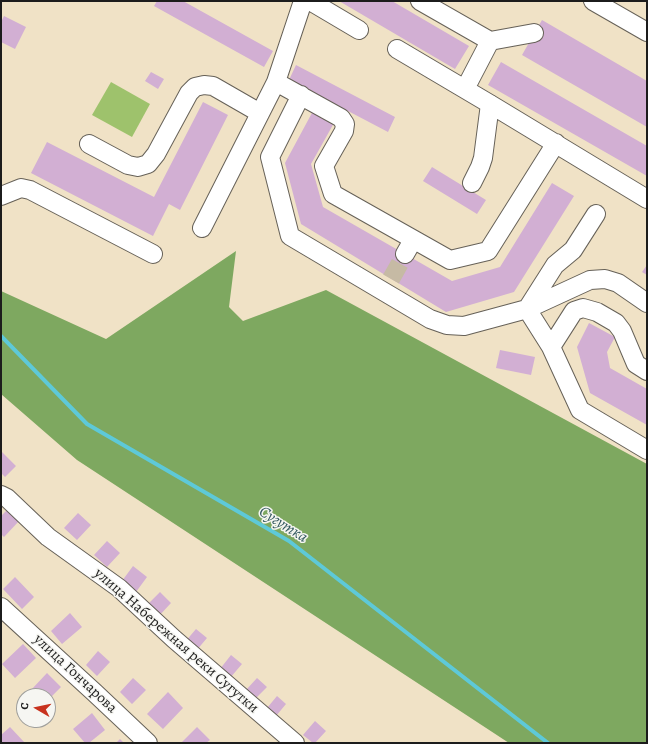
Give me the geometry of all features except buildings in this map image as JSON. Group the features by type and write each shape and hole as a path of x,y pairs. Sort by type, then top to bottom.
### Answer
{"street":[{"path":"202,228 276,82 303,1"},
{"path":"310,1 359,30"},
{"path":"420,1 490,41 534,33"},
{"path":"593,1 647,32"},
{"path":"465,89 490,41"},
{"path":"397,49 556,143 647,199"},
{"path":"276,82 341,118 345,124 344,131 324,166 333,194 409,247 450,260 488,250 556,143"},
{"path":"89,144 128,165 138,167 148,164 156,154 189,93 195,87 204,84 213,86 260,113"},
{"path":"301,95 270,157 290,236 388,285 430,319 447,325 464,326 527,309 590,280 606,280 618,283 647,302"},
{"path":"472,183 483,158 490,104"},
{"path":"1,196 21,188 30,190 153,254"},
{"path":"527,309 555,265 573,250 596,214"},
{"path":"551,347 574,311 583,308 597,312 616,323 622,331 636,364 647,371"},
{"path":"527,309 551,347 580,410 647,450"},
{"name":"улица Набережная реки Сугутки","path":"1,495 48,537 119,588 174,639 295,743"},
{"name":"улица Гончарова","path":"1,606 148,743"}],"green space":[{"path":"111,82 150,104 132,137 92,115"},
{"path":"236,251 229,307 243,321 326,290 647,464 647,743 509,743 77,460 1,394 1,291 106,339"}],"waterway":[{"name":"Сугутка","path":"1,336 87,424 289,541 548,743"}],"tunnel":[{"path":"391,279 405,254"}]}
